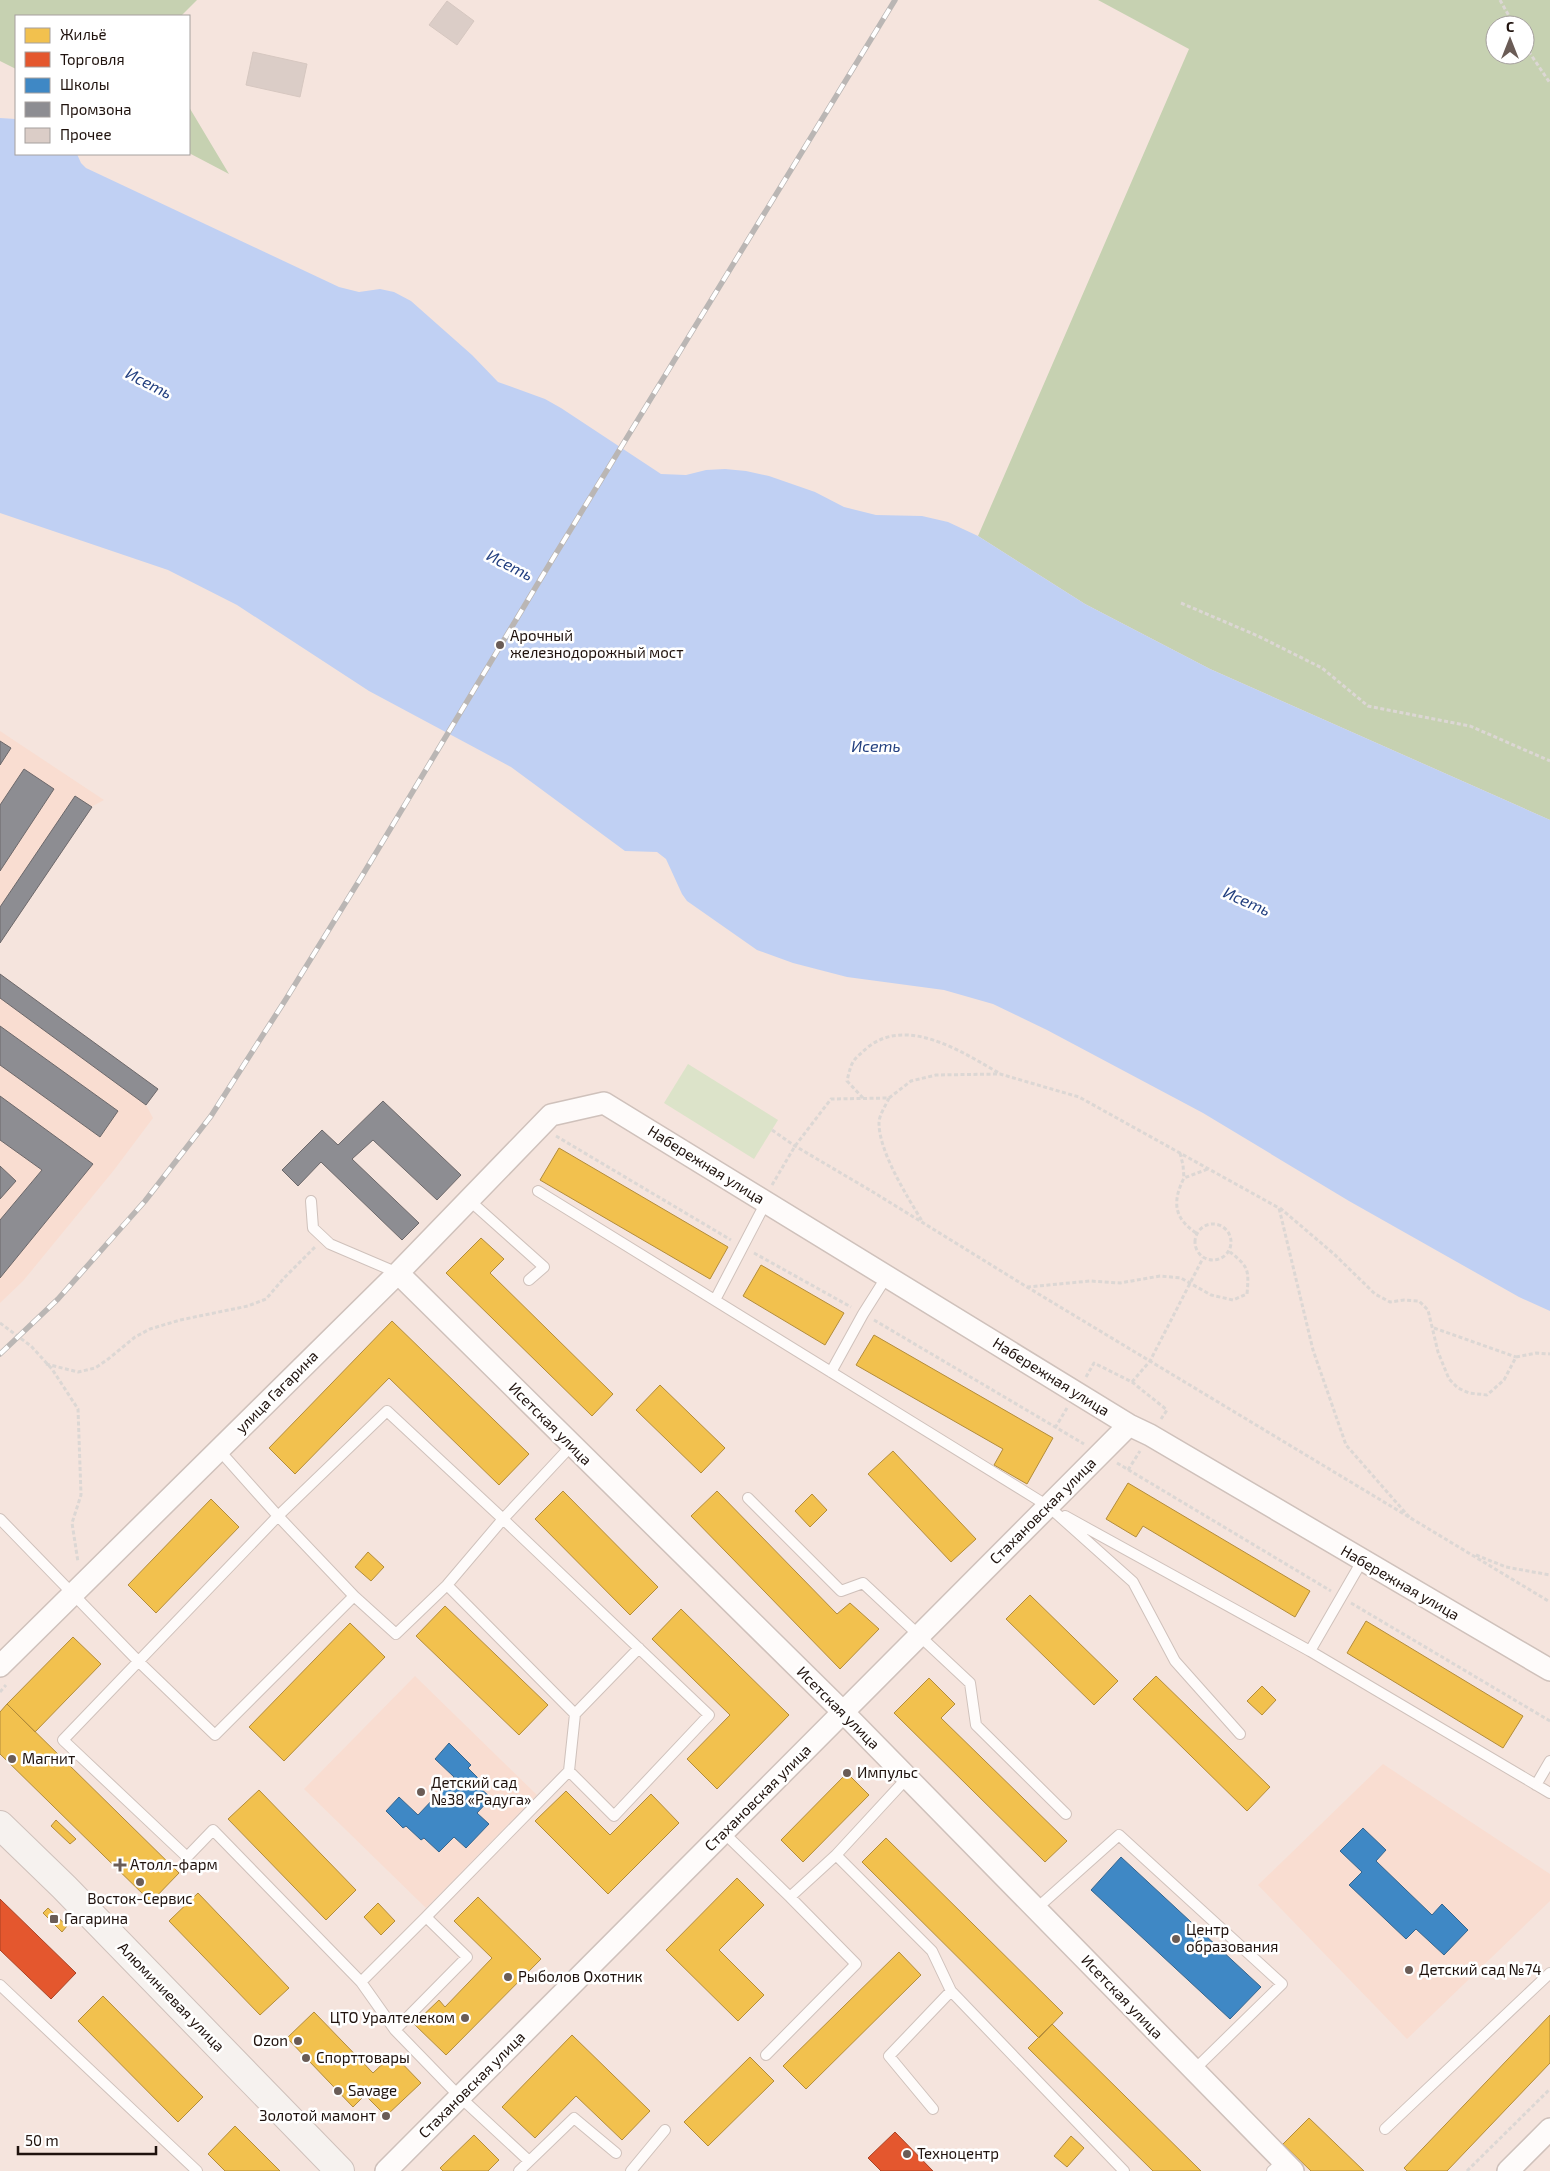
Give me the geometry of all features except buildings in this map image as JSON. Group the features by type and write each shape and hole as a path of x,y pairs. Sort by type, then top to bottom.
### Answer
{"main road":[{"name":"Алюминиевая улица","path":"0,1825 64,1887 340,2171"}],"street":[{"name":"Набережная улица","path":"553,1125 604,1103 1129,1425 1150,1435 1550,1670"},
{"name":"улица Гагарина","path":"0,1666 398,1273 469,1200 553,1125"},
{"name":"Исетская улица","path":"398,1273 844,1713 1194,2070 1282,2168"},
{"name":"Стахановская улица","path":"386,2171 1129,1425"},
{"path":"1508,2171 1550,2129"}],"lane":[{"path":"538,1191 1048,1506 1310,1651 1550,1793"},
{"path":"469,1200 544,1267 529,1280"},
{"path":"311,1201 313,1228 330,1244 398,1273"},
{"path":"715,1300 764,1201"},
{"path":"832,1372 863,1314 887,1276"},
{"path":"530,2161 460,2097 395,2030 361,1982 213,1830 187,1857 64,1740 278,1516 387,1411 709,1715 614,1816 569,1771"},
{"path":"219,1450 354,1596 396,1634 447,1585 503,1519 572,1446"},
{"path":"748,1498 841,1591 863,1582 970,1683 976,1725 1066,1814"},
{"path":"1048,1506 1133,1582 1174,1661 1240,1734"},
{"path":"0,1519 77,1590 139,1662 216,1735 354,1596"},
{"path":"1310,1651 1362,1561"},
{"path":"447,1585 575,1714"},
{"path":"361,1982 569,1771 575,1714 640,1648"},
{"path":"1536,1785 1550,1761"},
{"path":"790,1896 836,1855 907,1778"},
{"path":"723,1832 790,1896 856,1964 766,2055"},
{"path":"1036,1909 1119,1835 1282,1984 1194,2070"},
{"path":"836,1855 932,1951 951,1991 1124,2171"},
{"path":"395,2030 467,1957 426,1917"},
{"path":"1385,2129 1550,1973"},
{"path":"0,1985 197,2171"},
{"path":"933,2109 889,2056 951,1991"},
{"path":"519,2171 574,2118 616,2154"},
{"path":"631,2171 665,2130"}],"path":[{"path":"1500,0 1508,15"},
{"path":"1535,61 1550,83"},
{"path":"1181,604 1258,636 1322,668 1368,706 1470,726 1550,761"},
{"path":"863,1098 848,1081 852,1060 878,1040 902,1036 929,1038 953,1047 1000,1074 1079,1097 1280,1208 1334,1254 1375,1294 1390,1302 1404,1300 1419,1301 1428,1310 1434,1328 1438,1352 1449,1379 1458,1388 1469,1393 1488,1395 1504,1380 1516,1357"},
{"path":"922,1222 904,1192 884,1150 878,1121 889,1098 911,1081 936,1075 1000,1074"},
{"path":"764,1201 795,1146 831,1099 889,1098"},
{"path":"553,1125 742,1246 863,1314 1100,1453 1550,1720"},
{"path":"772,1130 795,1146 1027,1287 1550,1602"},
{"path":"1180,1153 1184,1178 1176,1192 1178,1214 1185,1226 1197,1234"},
{"path":"1184,1178 1208,1169"},
{"path":"1280,1208 1313,1350 1346,1445 1410,1518"},
{"path":"1217,1224 1228,1229 1232,1240 1230,1252 1218,1260 1212,1261 1203,1258 1197,1251 1194,1242 1197,1234 1205,1225 1217,1224"},
{"path":"46,1364 78,1372 95,1368 134,1337 150,1329 180,1320 248,1306 266,1299 324,1238"},
{"path":"1027,1287 1090,1281 1120,1283 1160,1276 1181,1278 1211,1295 1232,1300 1247,1294 1249,1273 1241,1260 1230,1252"},
{"path":"1132,1382 1150,1360 1203,1258"},
{"path":"0,1324 31,1346 78,1409 82,1494 72,1523 77,1590"},
{"path":"1434,1328 1516,1357 1550,1354"},
{"path":"1472,1554 1487,1558 1506,1567 1550,1576"},
{"path":"1467,2171 1550,2089"}],"shaded area":[{"path":"0,731 104,800 91,807 0,943"},
{"path":"0,974 158,1089 146,1105 153,1118 114,1170 23,1281 0,1303"},
{"name":"Детский сад №38 «Радуга»","path":"415,1676 537,1795 426,1908 304,1789"},
{"name":"Детский сад №74","path":"1383,1764 1550,1874 1550,1901 1407,2039 1258,1885"}],"green space":[{"path":"0,0 197,0 182,15 15,15 15,68 0,61"},
{"path":"1098,0 1550,0 1550,820 1210,669 1085,604 978,536 1189,49"},
{"path":"190,109 229,174 190,154"},
{"path":"688,1064 778,1120 754,1159 664,1103"}],"water":[{"name":"Исеть","path":"0,118 15,119 15,155 77,155 86,168 339,287 359,292 380,289 394,292 411,301 472,355 498,382 545,399 561,408 661,474 686,475 706,470 725,469 746,471 769,476 815,492 844,507 876,515 922,516 948,522 978,536 1085,604 1210,669 1550,820 1550,1311 1519,1297 1349,1201 1203,1113 1047,1030 993,1004 944,990 847,977 793,963 757,950 687,901 666,859 657,852 625,851 511,767 369,691 237,605 168,570 0,513"}],"railway":[{"path":"0,1354 58,1299 145,1201 211,1116 362,876 552,560 895,0"}],"place":[{"name":"Арочный железнодорожный мост","path":"500,645"},
{"name":"Магнит","path":"12,1759"},
{"name":"Импульс","path":"847,1773"},
{"name":"Детский сад №38 «Радуга»","path":"421,1792"},
{"name":"Атолл-фарм","path":"120,1865"},
{"name":"Восток-Сервис","path":"140,1882"},
{"name":"Гагарина","path":"54,1919"},
{"name":"Центр образования","path":"1176,1939"},
{"name":"Детский сад №74","path":"1409,1970"},
{"name":"Рыболов Охотник","path":"508,1977"},
{"name":"ЦТО Уралтелеком","path":"465,2018"},
{"name":"Ozon","path":"298,2041"},
{"name":"Спорттовары","path":"306,2058"},
{"name":"Savage","path":"338,2091"},
{"name":"Золотой мамонт","path":"386,2116"},
{"name":"Техноцентр","path":"907,2154"}]}
